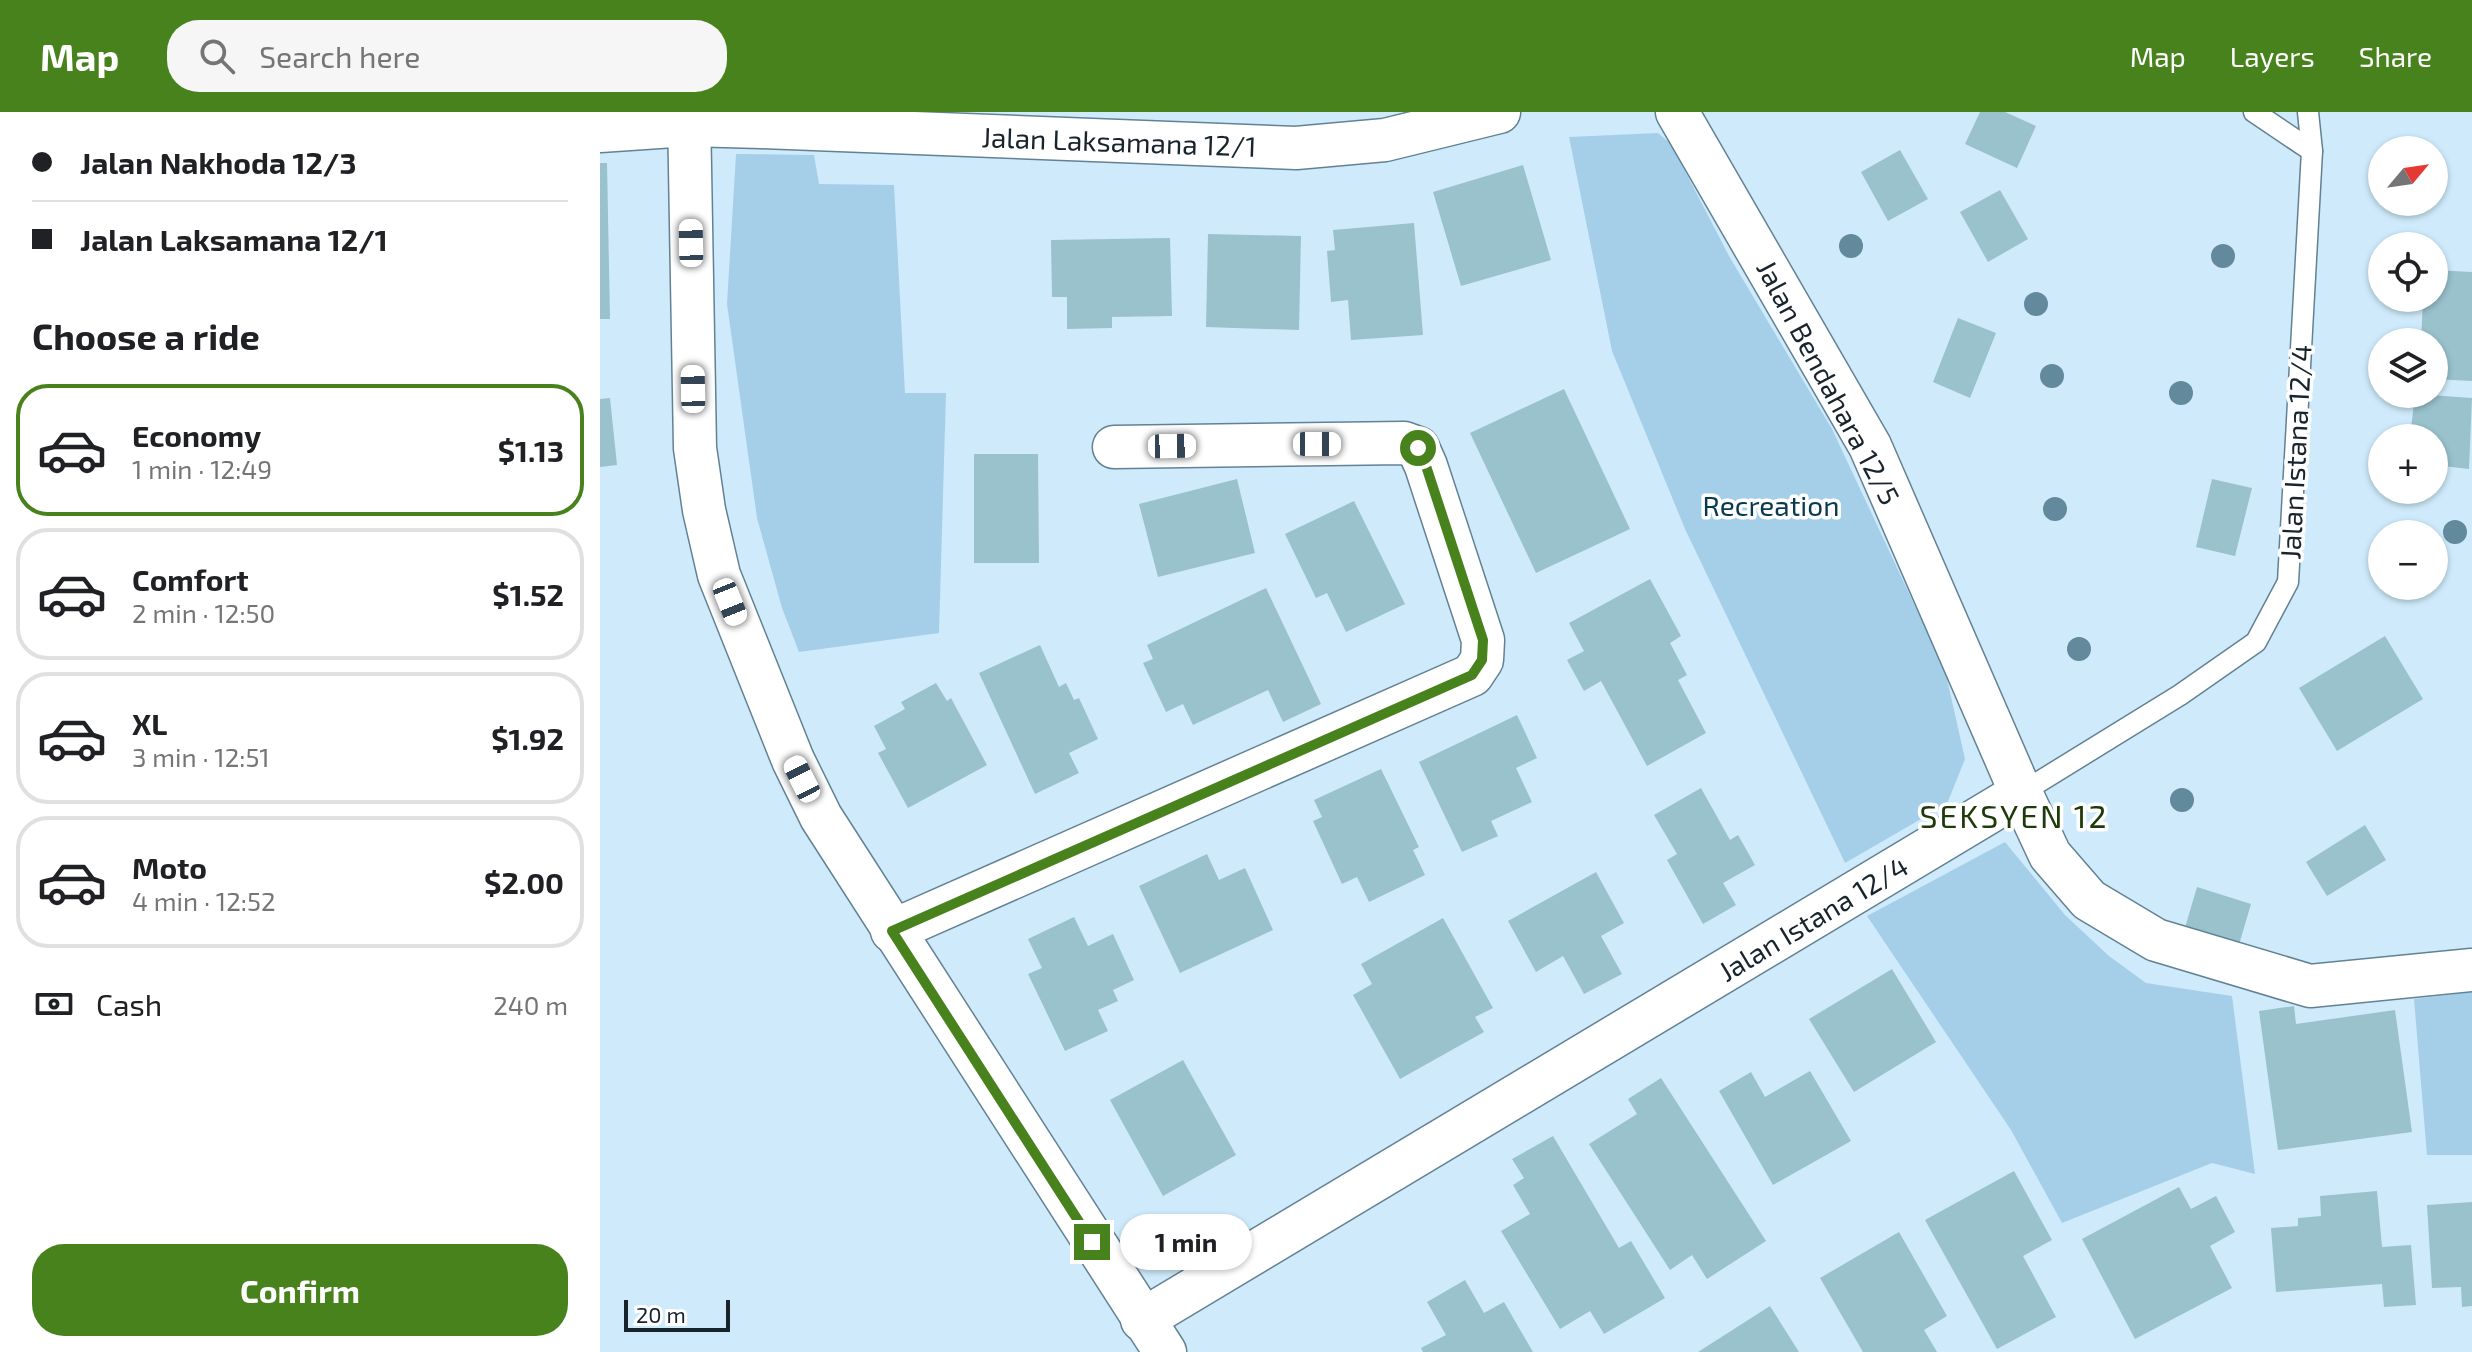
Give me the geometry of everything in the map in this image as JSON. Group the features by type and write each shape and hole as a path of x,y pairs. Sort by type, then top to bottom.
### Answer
{"street":[{"name":"Jalan Laksamana 12/1","path":"600,131 689,119 909,123 1296,148 1385,140 1499,112"},
{"name":"Jalan Bendahara 12/5","path":"1677,112 1870,446 2050,855 2089,900 2156,940 2310,986 2472,970"},
{"path":"689,119 695,448 704,510 719,575 793,760 821,817 1154,1336"},
{"path":"892,931 1472,675 1482,660 1483,640 1418,448 1404,443 1114,447"},
{"name":"Jalan Istana 12/4","path":"1154,1336 2021,793"}],"lane":[{"path":"2254,112 2312,151"},
{"name":"Jalan Istana 12/4","path":"2021,793 2180,695 2256,642 2288,582 2312,151 2308,112"}],"green space":[{"name":"Recreation","path":"1658,133 1671,144 1729,256 1832,429 1945,670 1965,759 1947,804 1845,863 1685,529 1612,351 1569,137"},
{"path":"736,154 814,155 819,184 894,185 905,393 946,393 939,633 799,652 782,608 757,518 727,304"},
{"path":"2005,842 2065,915 2109,956 2146,983 2232,996 2255,1174 2212,1163 2062,1223 2011,1130 1867,916"},
{"path":"2472,992 2472,1155 2427,1155 2414,999"}],"building":[{"path":"1980,112 2005,112 2036,126 2017,168 1965,144"},
{"path":"1900,150 1928,199 1888,221 1861,172"},
{"path":"600,163 607,163 610,319 600,319"},
{"path":"1523,165 1551,260 1461,286 1433,192"},
{"path":"2000,190 2028,239 1988,262 1960,212"},
{"path":"1414,223 1423,335 1351,340 1348,300 1331,302 1327,251 1335,250 1333,230"},
{"path":"1208,234 1301,236 1299,330 1206,327"},
{"path":"1170,238 1172,316 1112,317 1112,328 1067,329 1067,297 1052,297 1051,240"},
{"path":"2448,271 2472,272 2472,381 2448,380 2448,328 2422,328 2422,312 2448,312"},
{"path":"1958,318 1996,333 1970,398 1933,382"},
{"path":"1564,389 1630,529 1536,573 1470,433"},
{"path":"2448,396 2472,398 2469,469 2448,467 2448,424 2412,424 2413,408 2448,408"},
{"path":"610,398 617,465 600,467 600,399"},
{"path":"974,454 1038,454 1039,563 974,563"},
{"path":"1237,479 1255,553 1158,577 1139,504"},
{"path":"2212,479 2252,488 2235,556 2196,547"},
{"path":"1354,501 1405,604 1346,632 1327,593 1316,598 1285,534"},
{"path":"1650,579 1681,636 1670,643 1687,675 1678,680 1706,733 1647,766 1601,681 1584,691 1567,660 1584,651 1569,623"},
{"path":"1266,588 1321,704 1283,722 1268,690 1193,725 1183,704 1166,712 1143,663 1153,659 1147,645"},
{"path":"2385,636 2423,699 2337,751 2299,688"},
{"path":"1040,645 1059,687 1066,683 1074,700 1079,698 1098,739 1069,753 1079,773 1035,794 979,673"},
{"path":"936,683 947,701 951,698 987,765 908,808 878,753 886,749 874,726 905,709 901,702"},
{"path":"1517,715 1537,758 1516,768 1532,802 1491,821 1498,836 1462,852 1419,762"},
{"path":"1381,769 1419,847 1413,850 1425,875 1369,902 1357,877 1342,884 1313,821 1322,817 1314,800"},
{"path":"1701,788 1730,840 1738,835 1755,865 1723,883 1736,905 1703,924 1667,860 1677,854 1654,815"},
{"path":"2365,825 2386,860 2327,896 2306,862"},
{"path":"1207,854 1219,880 1245,868 1273,930 1180,973 1139,886"},
{"path":"1596,872 1624,923 1601,936 1622,974 1584,994 1563,956 1536,972 1508,921"},
{"path":"2197,887 2251,904 2238,948 2184,931"},
{"path":"1074,917 1088,946 1113,934 1134,980 1113,990 1118,1001 1098,1010 1108,1031 1065,1051 1028,974 1042,968 1028,939"},
{"path":"1443,918 1493,1008 1475,1017 1484,1032 1400,1079 1353,995 1372,984 1361,964"},
{"path":"1892,969 1936,1042 1854,1092 1809,1019"},
{"path":"2294,1006 2296,1024 2395,1010 2412,1132 2278,1150 2259,1011"},
{"path":"1183,1060 1236,1155 1163,1196 1110,1100"},
{"path":"1810,1071 1851,1141 1773,1185 1719,1091 1751,1072 1765,1097"},
{"path":"1661,1078 1766,1241 1707,1279 1692,1255 1670,1270 1589,1144 1637,1114 1628,1099"},
{"path":"1553,1136 1619,1248 1631,1241 1665,1298 1604,1334 1590,1311 1560,1329 1501,1231 1530,1214 1513,1185 1524,1178 1512,1159"},
{"path":"2014,1171 2052,1240 2023,1256 2056,1317 1997,1349 1925,1220"},
{"path":"2179,1187 2191,1209 2216,1196 2235,1232 2210,1246 2232,1288 2135,1339 2082,1239"},
{"path":"2377,1191 2382,1247 2411,1245 2416,1305 2384,1307 2382,1284 2276,1292 2271,1228 2298,1226 2298,1218 2321,1216 2320,1196"},
{"path":"2472,1202 2472,1306 2462,1307 2461,1287 2432,1288 2427,1205"},
{"path":"1899,1232 1947,1316 1924,1330 1937,1352 1863,1352 1820,1278"},
{"path":"1465,1280 1484,1313 1504,1302 1533,1352 1423,1352 1421,1348 1446,1335 1427,1302"},
{"path":"1770,1306 1799,1352 1698,1352"}],"district":[{"name":"SEKSYEN 12","path":"2014,815"}],"route":[{"path":"1092,1242 892,931 1472,675 1482,660 1483,640 1418,448"}]}
